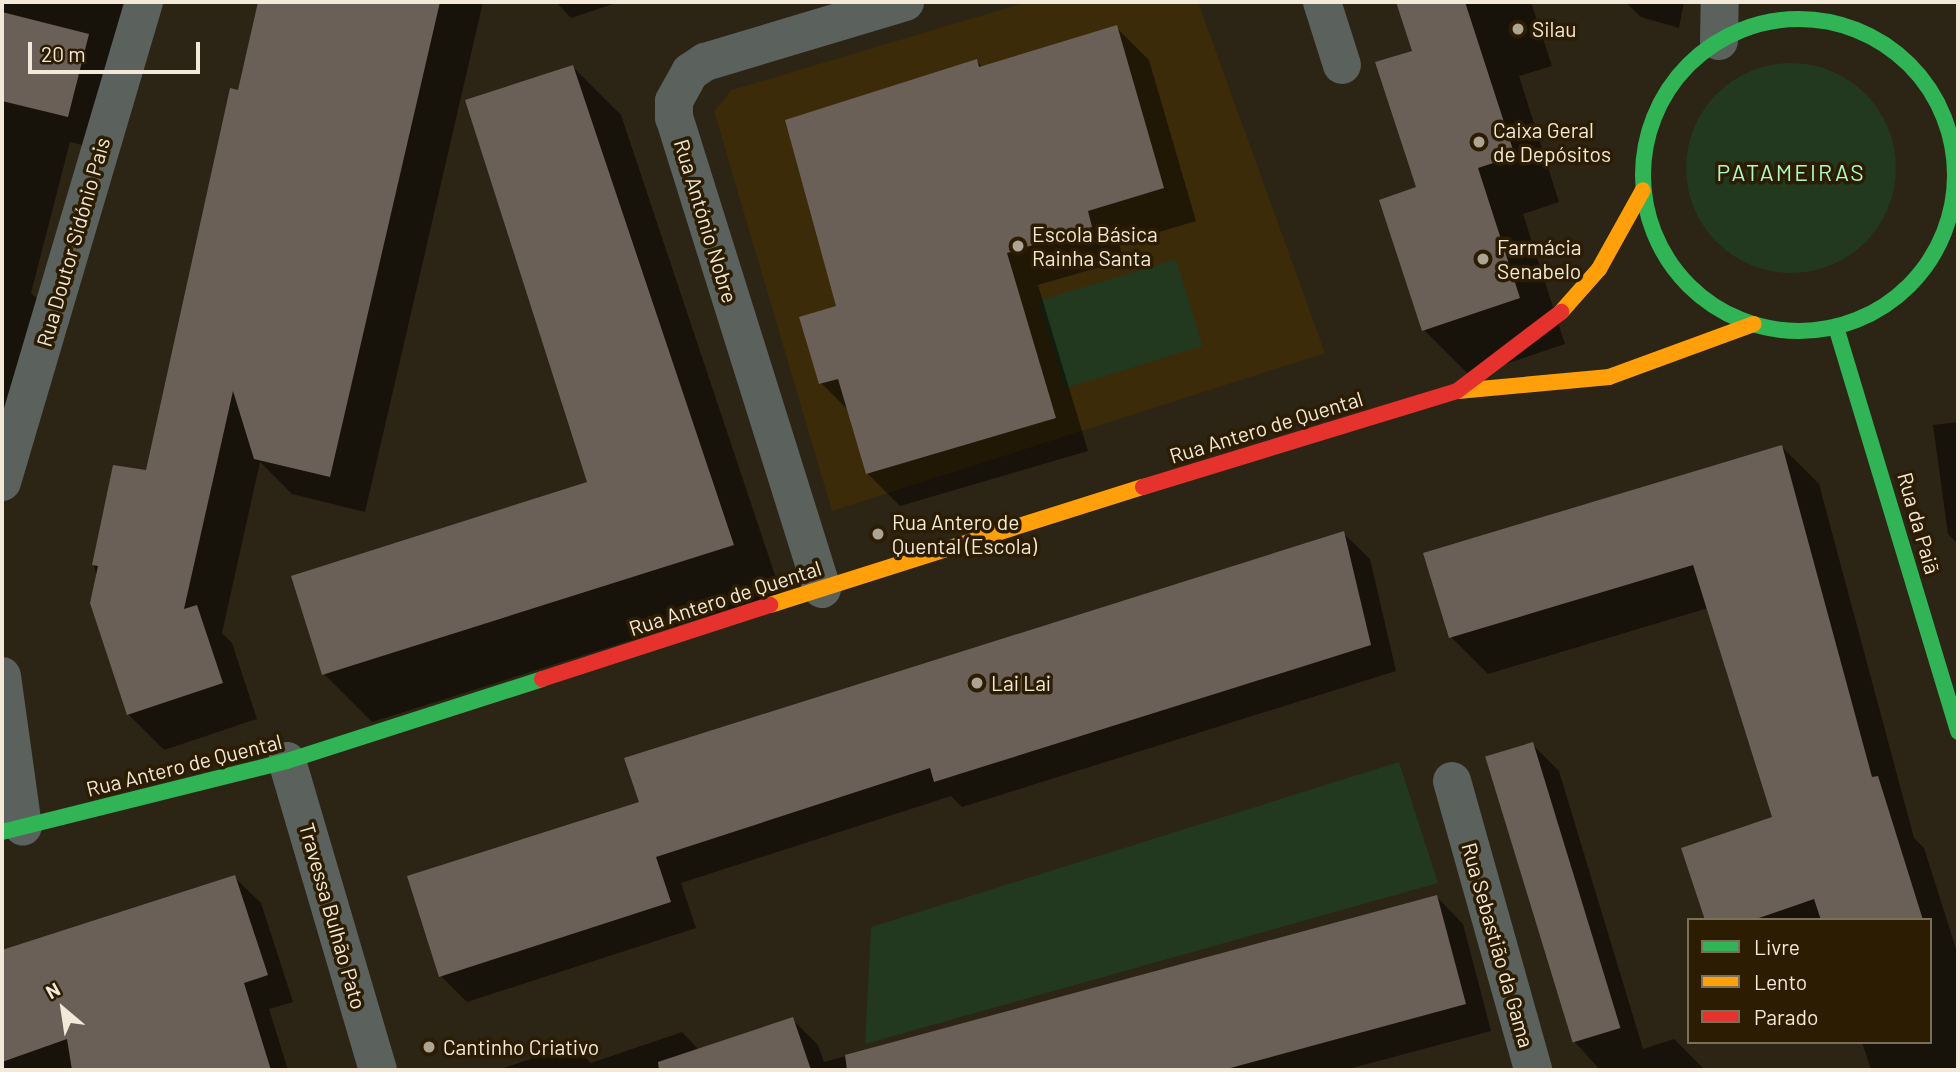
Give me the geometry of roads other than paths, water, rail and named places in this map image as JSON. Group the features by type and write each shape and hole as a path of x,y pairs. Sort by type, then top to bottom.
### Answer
{"street":[{"name":"Rua Doutor Sidónio Pais","path":"2,482 144,2"},
{"name":"Rua António Nobre","path":"821,589 674,118 674,101 690,72 705,62 905,2"},
{"path":"1322,2 1342,65"},
{"path":"1719,41 1720,2"},
{"path":"1818,18 1867,32 1909,62 1940,103 1954,146 1956,192 1944,236 1920,274 1869,315 1836,327 1783,331 1754,324 1712,305 1677,274 1654,235 1643,190 1644,146 1659,104 1685,68 1719,41 1767,22 1818,18"},
{"path":"1940,103 1958,109"},
{"name":"Rua Antero de Quental","path":"1457,391 1536,337 1570,303 1599,269 1643,190"},
{"path":"1920,274 1946,266"},
{"name":"Rua Antero de Quental","path":"12,830 287,761 821,589 1457,391 1609,377 1754,324"},
{"name":"Rua da Paiã","path":"1836,327 1958,732"},
{"path":"2,676 12,830"},
{"name":"Travessa Bulhão Pato","path":"287,761 378,1070"},
{"name":"Rua Sebastião da Gama","path":"1452,781 1533,1070"}],"place":[{"name":"Silau","path":"1518,29"},
{"name":"Caixa Geral de Depósitos","path":"1479,142"},
{"name":"Escola Básica Rainha Santa","path":"1018,246"},
{"name":"Farmácia Senabelo","path":"1483,259"},
{"name":"Rua Antero de Quental (Escola)","path":"878,534"},
{"name":"Lai Lai","path":"977,683"},
{"name":"Cantinho Criativo","path":"429,1047"}],"district":[{"name":"PATAMEIRAS","path":"1791,172"}]}
